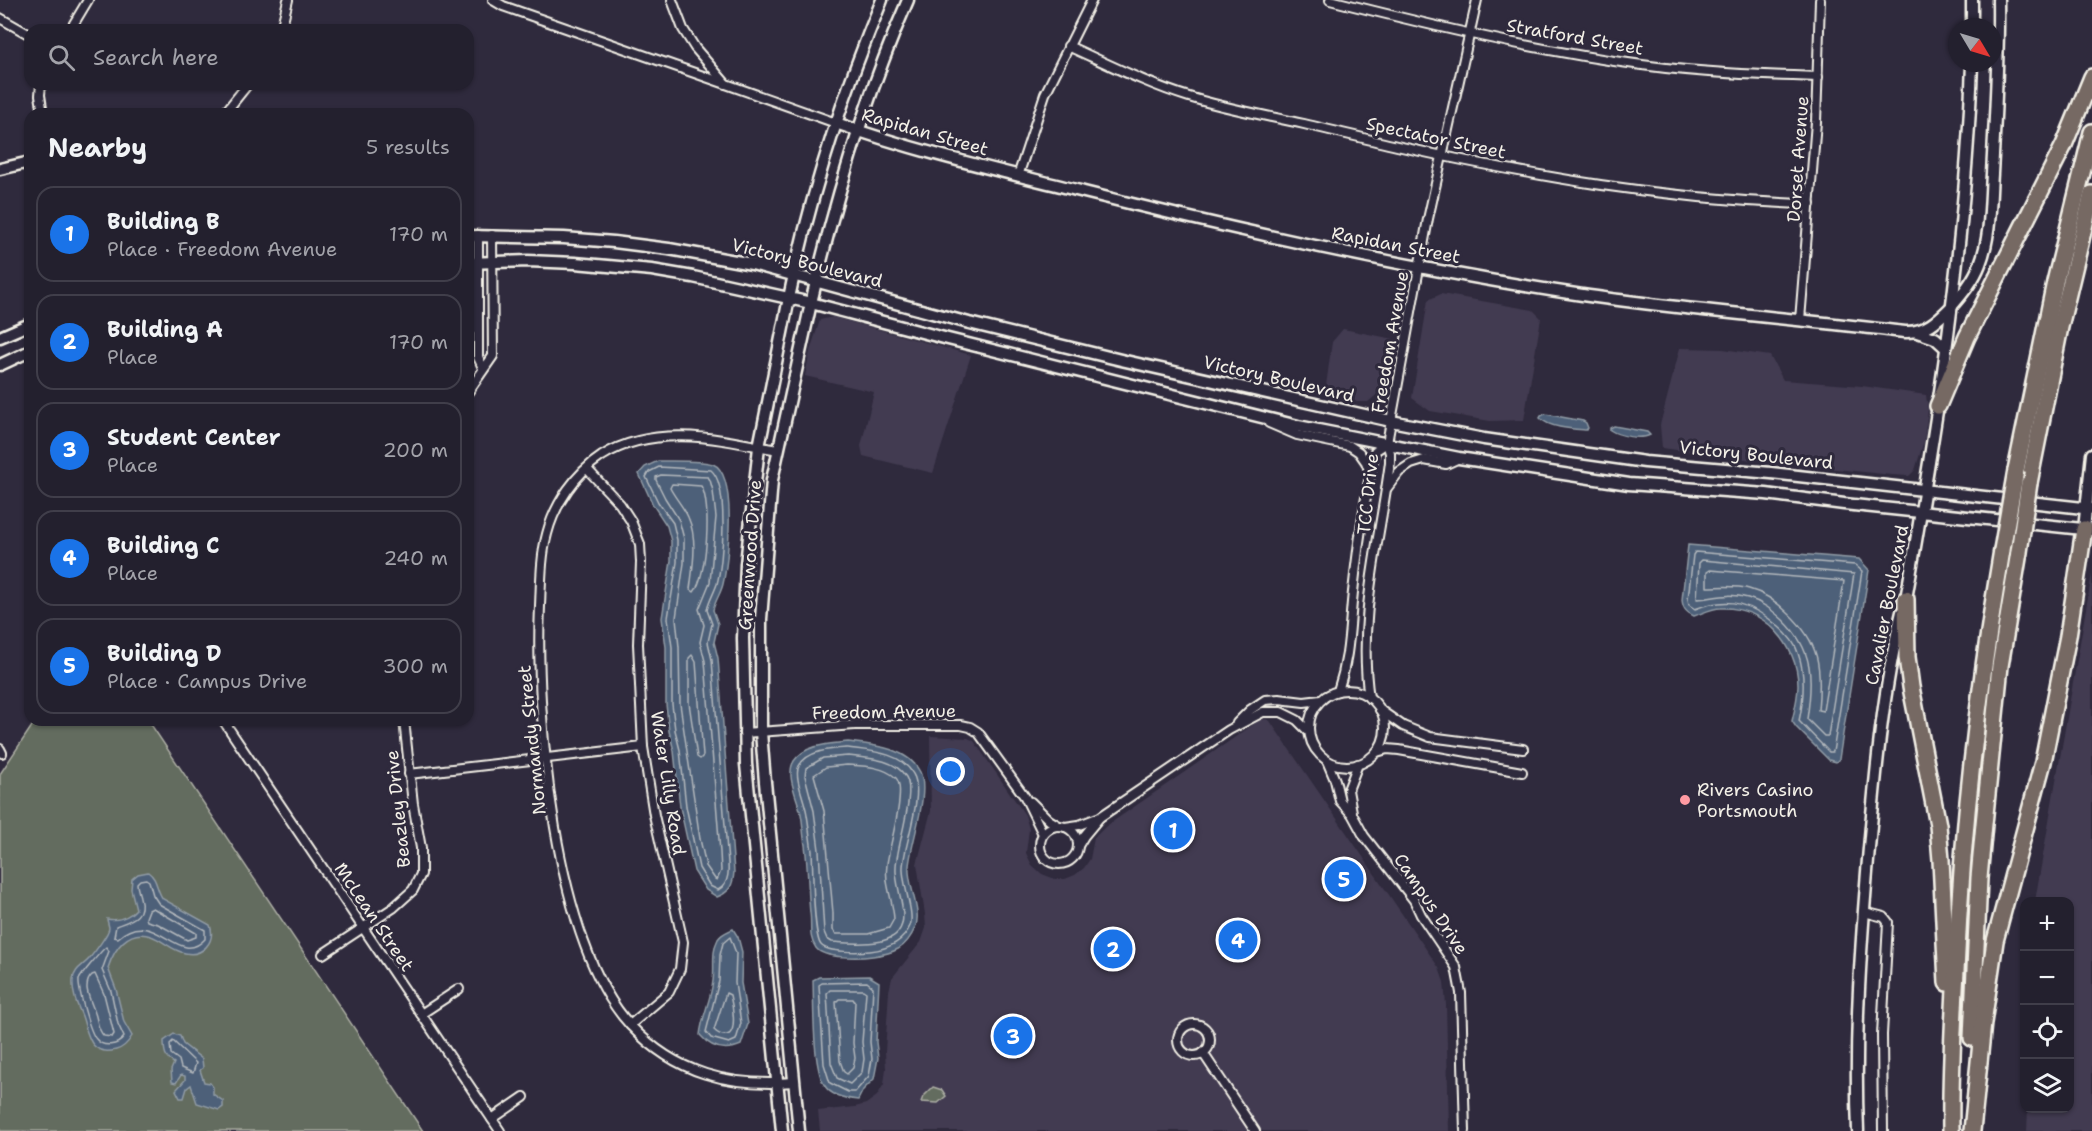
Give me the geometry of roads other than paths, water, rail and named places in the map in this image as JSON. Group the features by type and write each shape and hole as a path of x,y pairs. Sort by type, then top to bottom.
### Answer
{"highway":[{"path":"1938,406 1967,337 2064,145 2092,77"},
{"path":"1951,1131 1951,1074 1959,897 1979,698 2016,470 2055,282 2092,132"},
{"path":"1972,1131 1974,975 1979,878 2000,666 2029,483 2060,327 2092,194"},
{"path":"1972,1131 1983,1023 1995,941 2043,762 2066,646 2076,577 2088,530"},
{"path":"2076,577 2092,553"},
{"path":"1906,599 1906,647 1911,687 1929,774 1941,860 1951,1074"}],"main road":[{"name":"Greenwood Drive","path":"782,1131 750,816 744,733 742,648 746,564 759,447 794,275 815,190 836,123 882,0"},
{"name":"Greenwood Drive","path":"799,1131 761,732 761,619 772,480 777,450 833,213 885,53 908,0"},
{"path":"1972,0 1972,18"},
{"name":"Cavalier Boulevard","path":"1952,306 1966,290 1976,273 1985,248 1996,98 1998,0"},
{"name":"Cavalier Boulevard","path":"1858,1131 1858,1006 1874,798 1889,680 1925,489 1952,306 1969,146 1972,72"},
{"name":"Rapidan Street","path":"836,123 905,146 1204,223 1419,267 1593,296 1917,333 1935,338 1946,348"},
{"path":"0,169 24,163"},
{"name":"Victory Boulevard","path":"474,236 574,238 659,248 752,264 969,323 1121,360 1391,421 1494,441 1593,456 2089,508"},
{"name":"Victory Boulevard","path":"474,263 575,263 652,270 811,303 1248,414 1460,458 1629,484 1766,494 2088,530"},
{"path":"1917,333 1930,326 1952,306"},
{"path":"0,337 24,327"},
{"path":"0,364 24,354"},
{"path":"2088,530 2092,454"}],"street":[{"path":"74,24 88,0"},
{"path":"282,24 288,0"},
{"path":"493,0 503,6 836,123"},
{"path":"672,0 683,28 695,48 726,84"},
{"path":"1018,176 1045,94 1092,0"},
{"name":"Stratford Street","path":"1330,0 1469,33 1590,57 1711,72 1818,77"},
{"name":"Freedom Avenue","path":"1387,443 1441,156 1477,0"},
{"name":"Dorset Avenue","path":"1800,320 1818,77 1820,0"},
{"path":"0,18 24,32"},
{"name":"Spectator Street","path":"1068,46 1149,82 1188,96 1269,118 1441,156 1551,178 1649,193 1706,199 1810,204"},
{"path":"40,90 42,108"},
{"path":"229,108 243,90"},
{"path":"474,382 493,356 492,235"},
{"path":"474,282 478,357 483,368"},
{"path":"1248,414 1297,435 1350,446 1363,457 1371,474"},
{"name":"Normandy Street","path":"777,450 688,436 648,438 600,457 587,469 575,481 554,513 545,545 538,638 539,682 546,759 557,832 576,916 609,996 630,1025 665,1054 700,1073 738,1082 794,1082"},
{"name":"TCC Drive","path":"1338,691 1349,649 1353,591 1371,474 1376,451 1387,443 1390,453 1386,490 1366,628 1365,675 1369,698"},
{"path":"1386,490 1399,472 1411,464 1424,460 1446,464 1460,458"},
{"name":"Water Lilly Road","path":"587,469 620,504 640,544 638,644 643,747 654,816 683,942 683,956 676,980 669,992 630,1025"},
{"path":"1380,710 1384,723 1384,736 1372,757 1350,766 1327,761 1318,754 1309,732 1310,720 1315,708 1322,700 1338,691 1348,690 1361,693 1369,698 1380,710 1402,726 1430,737 1523,749"},
{"name":"Freedom Avenue","path":"1229,730 1250,710 1265,700 1304,702 1322,700"},
{"name":"Freedom Avenue","path":"1100,817 1084,836 1074,858 1069,862 1050,863 1044,859 1039,847 1043,834 1053,827 1079,825 1100,817 1229,730 1263,712 1281,712 1297,720 1309,732"},
{"name":"Freedom Avenue","path":"744,733 855,725 961,725 970,727 978,732 1025,797 1043,834"},
{"name":"McLean Street","path":"227,726 500,1131"},
{"name":"Beazley Drive","path":"323,954 405,898 421,874 421,848 409,774 405,726"},
{"path":"409,774 643,747"},
{"path":"1375,753 1387,749 1399,750 1522,772"},
{"name":"Campus Drive","path":"1327,761 1340,801 1352,814 1364,836 1414,900 1456,967 1461,993 1465,1131"},
{"name":"Campus Drive","path":"1352,814 1348,790 1358,764"},
{"name":"Freedom Avenue","path":"1025,797 1049,820 1075,835 1078,846"},
{"path":"1864,912 1884,917 1888,922 1882,1035 1883,1131"},
{"path":"421,1014 459,988"},
{"path":"1196,1024 1209,1034 1209,1044 1203,1053 1189,1055 1181,1049 1178,1040 1185,1027 1196,1024"},
{"path":"1203,1053 1255,1131"},
{"path":"492,1119 524,1097"}],"water":[{"path":"1545,414 1583,421 1588,428 1586,430 1555,426 1540,418"},
{"path":"1614,426 1647,432 1650,435 1624,436 1610,430"},
{"path":"658,461 694,461 713,464 721,471 726,484 729,539 722,587 713,610 718,624 714,642 718,658 734,872 730,888 717,897 706,890 694,871 680,807 674,751 669,731 666,704 666,647 662,618 671,561 671,541 667,526 653,505 639,474 645,467"},
{"path":"1688,545 1859,559 1869,570 1839,759 1836,762 1829,760 1792,721 1798,685 1796,670 1792,655 1775,630 1751,613 1736,609 1718,608 1694,616 1685,610 1682,600"},
{"path":"848,742 878,746 907,757 920,772 923,792 909,866 917,914 915,928 908,941 898,949 867,957 826,954 820,952 814,944 811,935 807,862 802,822 791,780 794,761 805,751 818,746"},
{"path":"148,872 154,878 163,899 210,925 211,937 206,947 191,954 180,952 143,934 129,938 118,947 108,968 124,1022 132,1036 126,1045 119,1049 100,1050 95,1047 88,1036 74,994 74,976 107,934 109,928 107,919 122,918 130,915 136,909 131,889 132,879 138,874"},
{"path":"733,929 742,952 741,983 748,1024 741,1045 719,1048 700,1035 712,988 716,944 721,935"},
{"path":"869,976 879,982 876,1042 878,1058 874,1079 863,1090 858,1100 835,1095 825,1086 821,1077 814,1035 813,980 819,977"},
{"path":"174,1034 180,1036 183,1044 202,1059 203,1068 200,1070 204,1082 210,1083 213,1087 213,1094 223,1101 223,1107 219,1110 197,1103 191,1085 187,1088 184,1098 180,1098 176,1090 185,1080 185,1076 181,1075 176,1083 172,1082 171,1070 174,1063 167,1057 164,1048 164,1041"}],"place":[{"name":"Rivers Casino Portsmouth","path":"1685,800"},
{"name":"Building B","path":"1173,830"},
{"name":"Building D","path":"1344,879"},
{"name":"Building C","path":"1238,940"},
{"name":"Building A","path":"1113,949"},
{"name":"Student Center","path":"1013,1036"}]}
